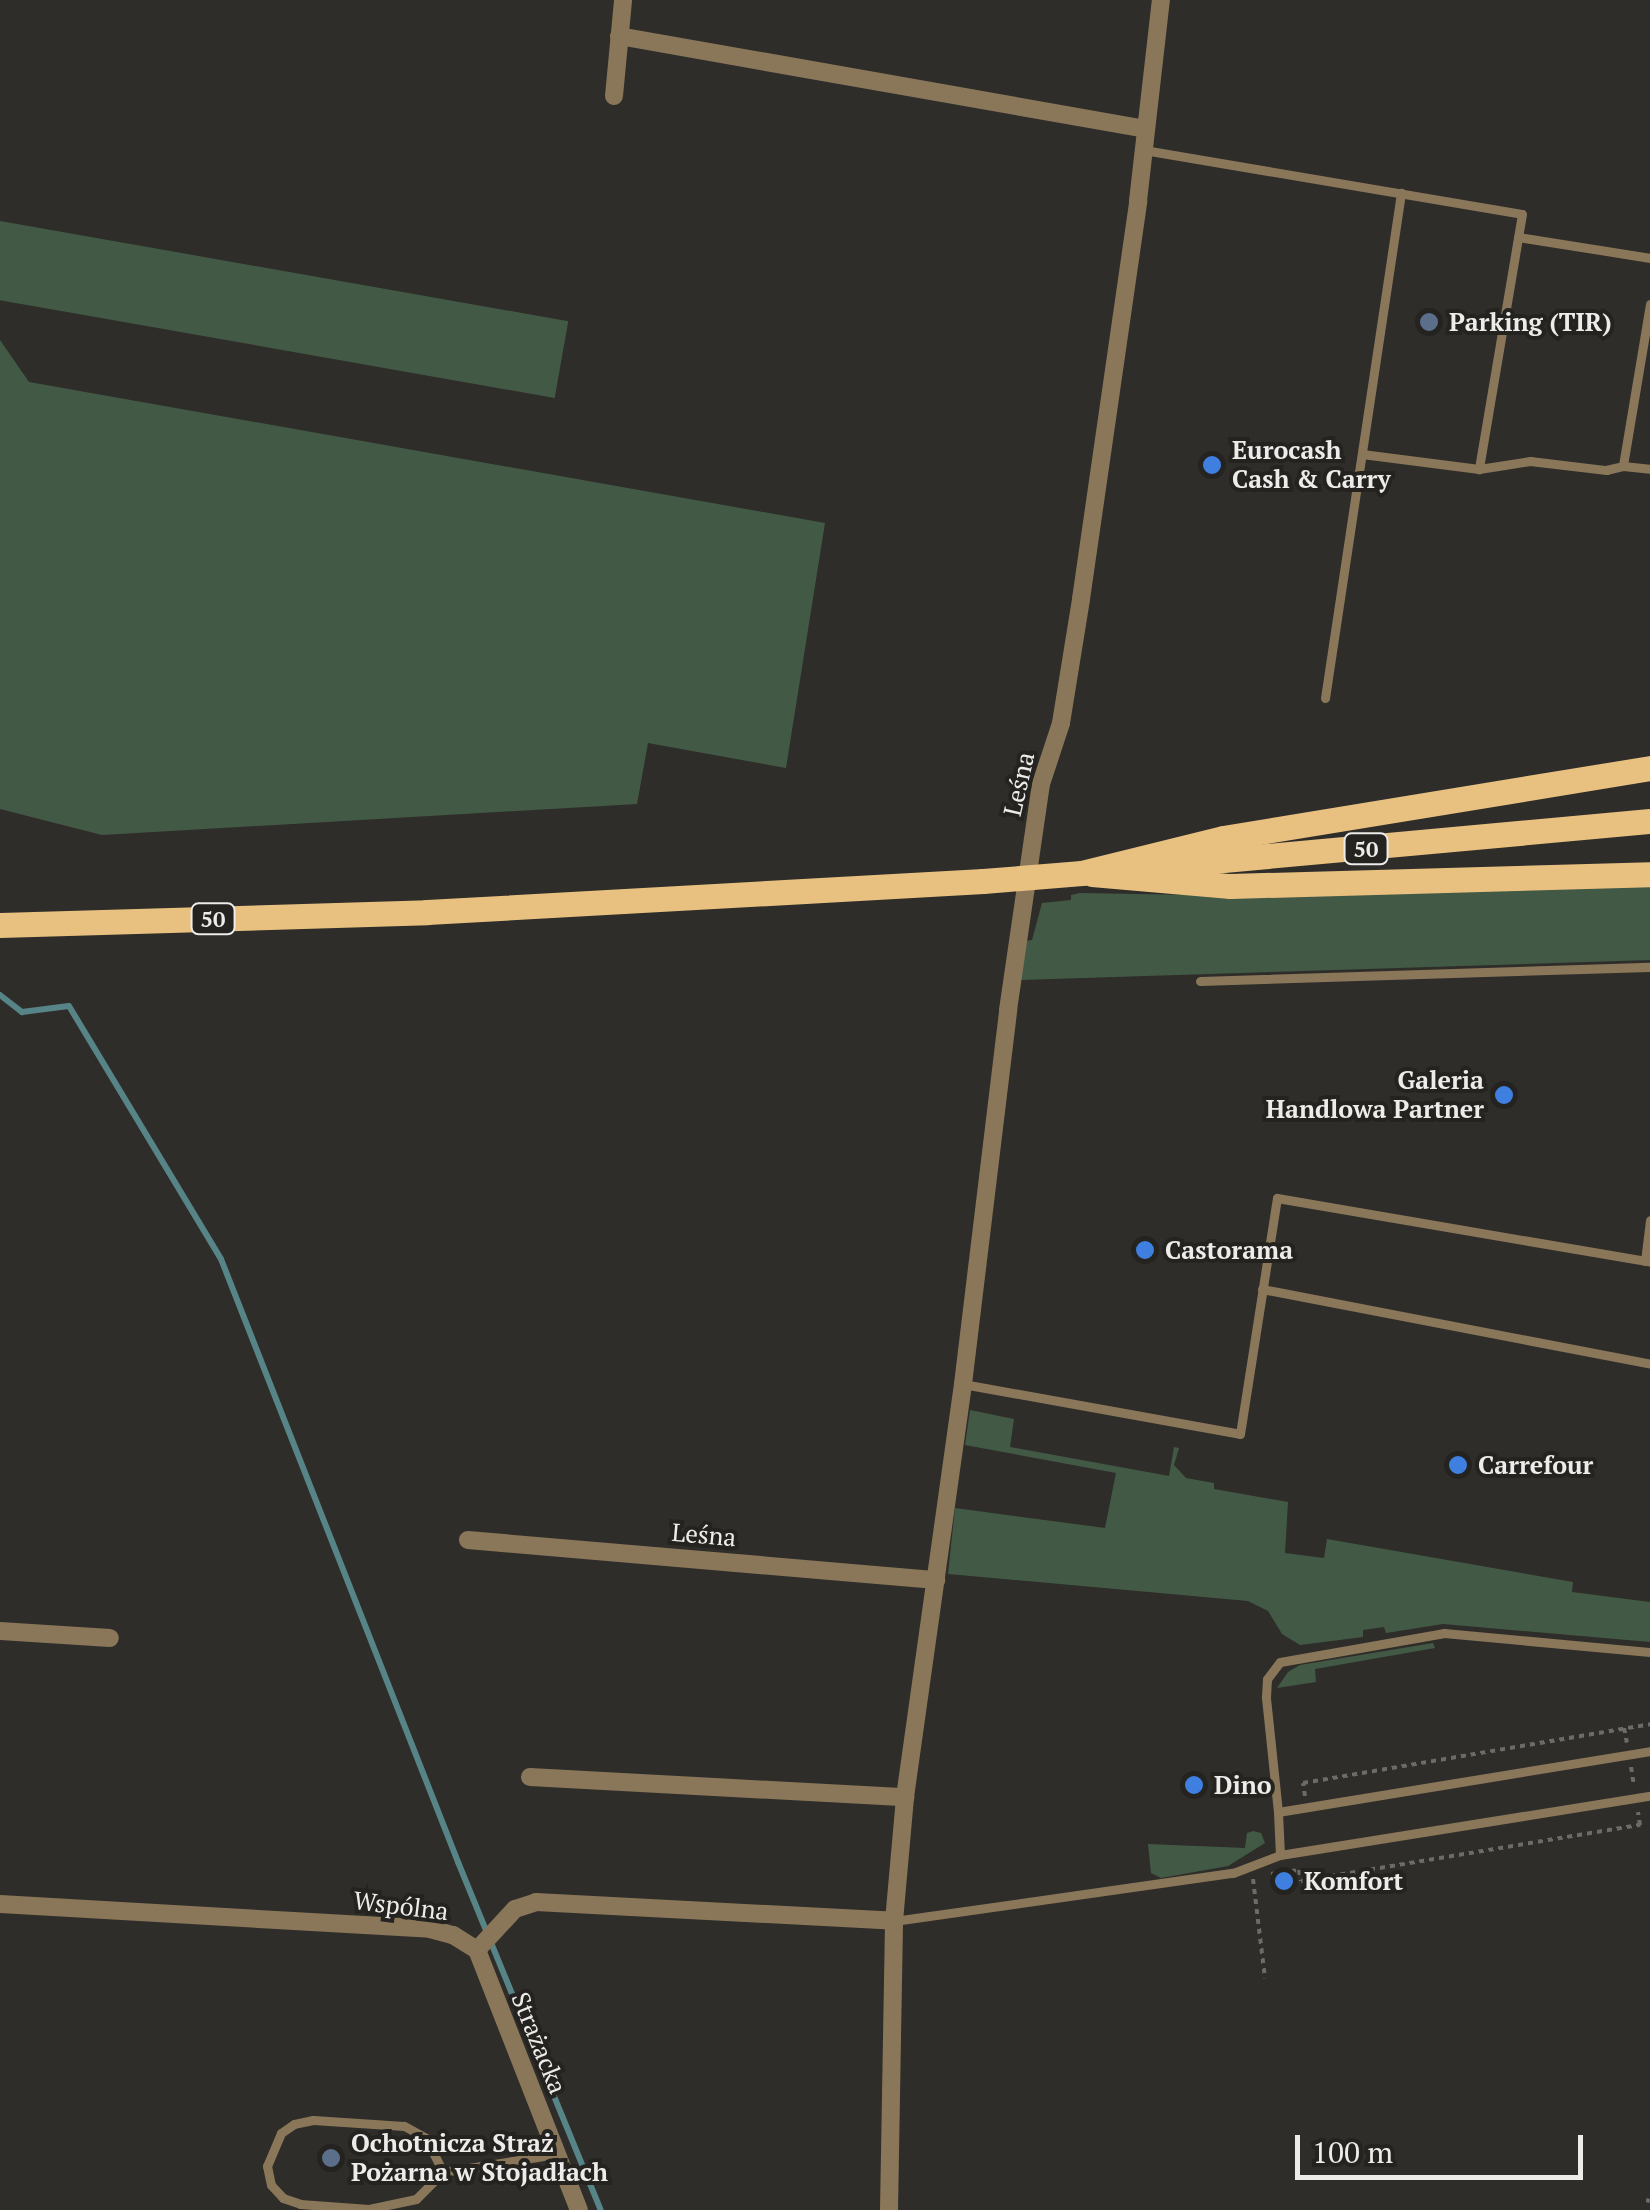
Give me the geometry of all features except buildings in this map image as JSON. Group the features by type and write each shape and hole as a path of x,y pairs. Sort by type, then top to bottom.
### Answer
{"main road":[{"path":"1082,873 1224,838 1650,768"},
{"name":"50","path":"0,925 427,912 983,880 1650,821"},
{"path":"1082,873 1230,886 1650,874"}],"street":[{"path":"614,96 623,0"},
{"name":"Leśna","path":"889,2210 894,1922 905,1796 963,1384 1018,939 1041,784 1061,723 1075,634 1144,150 1161,0"},
{"path":"620,36 1146,129"},
{"name":"Leśna","path":"468,1540 936,1580"},
{"path":"0,1632 110,1638"},
{"path":"530,1778 905,1796"},
{"path":"483,1943 515,1910 536,1902 894,1922"},
{"name":"Wspólna","path":"0,1904 430,1930 483,1943"},
{"name":"Strażacka","path":"483,1943 579,2210"}],"lane":[{"path":"1144,150 1522,214 1479,469"},
{"path":"1325,698 1401,193"},
{"path":"1518,237 1650,258"},
{"path":"1623,466 1650,304"},
{"path":"1362,454 1479,469 1530,461 1606,470 1623,466 1650,469"},
{"path":"1200,981 1650,967"},
{"path":"963,1384 1240,1434 1276,1198 1647,1261 1650,1224"},
{"path":"1262,1289 1650,1364"},
{"path":"1280,1855 1266,1697 1267,1679 1280,1662 1444,1634 1650,1652"},
{"path":"1278,1812 1650,1751"},
{"path":"894,1922 1233,1873 1280,1855 1650,1796"},
{"path":"313,2120 404,2126 426,2138 443,2172 416,2199 369,2208 300,2204 283,2198 271,2185 267,2166 281,2133 294,2124 313,2120"},
{"path":"404,2173 443,2172 557,2154"}],"path":[{"path":"1308,1807 1303,1783 1650,1724"},
{"path":"1496,1750 1500,1775"},
{"path":"1508,1819 1512,1846"},
{"path":"1265,1978 1251,1882 1257,1876 1299,1870 1301,1880 1321,1878 1640,1825"},
{"path":"1316,1850 1321,1878"}],"green space":[{"path":"0,221 568,321 555,398 0,300"},
{"path":"0,340 29,382 825,523 786,768 648,743 637,804 102,835 0,809"},
{"path":"1650,885 1650,960 1020,980 1026,941 1032,940 1042,903 1071,900 1071,895 1080,893 1253,896"},
{"path":"970,1410 1014,1419 1010,1447 1169,1476 1174,1447 1179,1448 1174,1465 1186,1478 1214,1483 1214,1489 1288,1502 1285,1553 1324,1558 1327,1539 1573,1582 1572,1592 1650,1602 1650,1642 1443,1624 1386,1633 1384,1627 1363,1630 1363,1637 1300,1645 1282,1634 1268,1611 1248,1601 948,1574 955,1508 1105,1528 1116,1473 965,1445"},
{"path":"1433,1643 1435,1648 1315,1669 1316,1682 1277,1688 1288,1672 1300,1665"},
{"path":"1247,1833 1261,1833 1265,1843 1228,1866 1161,1878 1151,1873 1148,1844 1245,1848"}],"waterway":[{"path":"0,995 22,1012 69,1006 221,1259 458,1862 601,2210"}],"place":[{"name":"Parking (TIR)","path":"1429,322"},
{"name":"Eurocash Cash & Carry","path":"1212,465"},
{"name":"Galeria Handlowa Partner","path":"1504,1095"},
{"name":"Castorama","path":"1145,1250"},
{"name":"Carrefour","path":"1458,1465"},
{"name":"Dino","path":"1194,1785"},
{"name":"Komfort","path":"1284,1881"},
{"name":"Ochotnicza Straż Pożarna w Stojadłach","path":"331,2158"}]}
